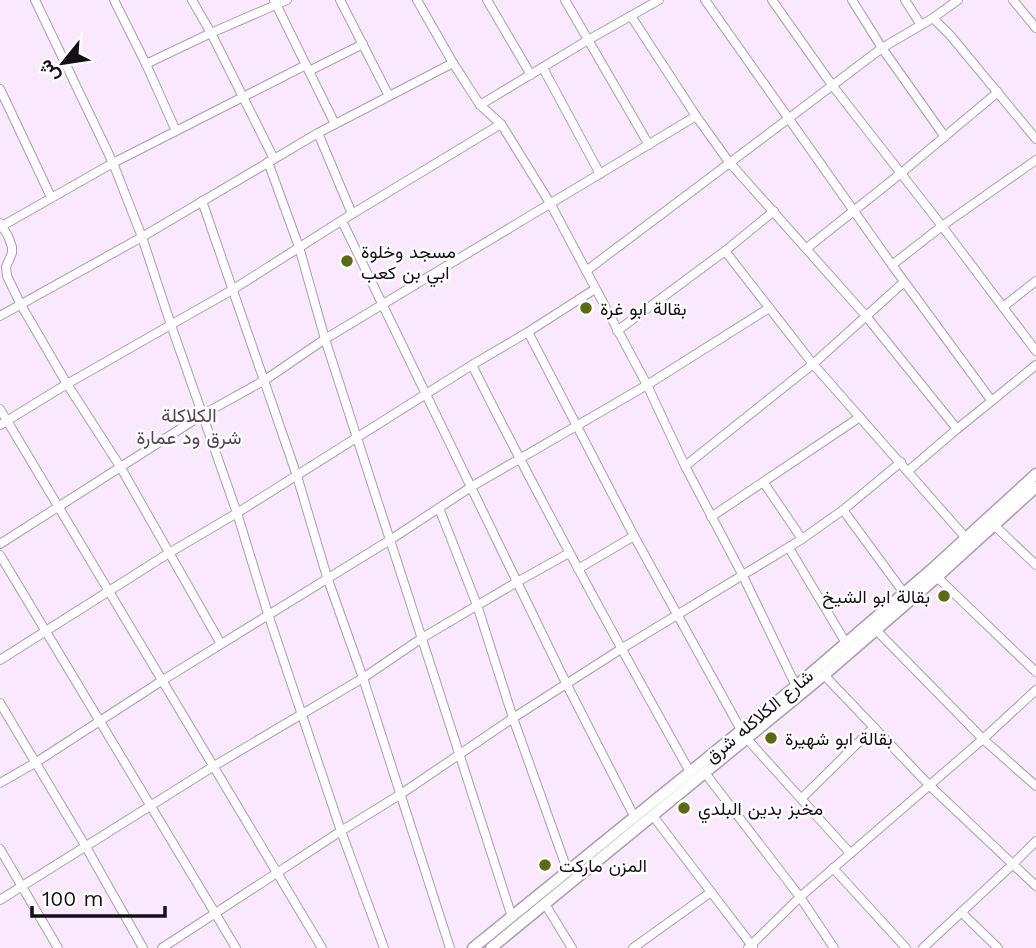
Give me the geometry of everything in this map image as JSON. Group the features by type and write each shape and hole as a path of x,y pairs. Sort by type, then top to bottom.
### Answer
{"street":[{"path":"36,0 113,163 142,237 237,513 341,831 384,948"},
{"path":"114,0 176,131"},
{"path":"192,0 244,97 271,161 325,339 512,917"},
{"path":"146,64 287,0"},
{"path":"340,0 389,96"},
{"path":"417,0 480,105 501,124 550,203 647,385 796,686"},
{"path":"487,0 531,75"},
{"path":"565,0 649,145"},
{"path":"480,105 631,16 648,3 659,0"},
{"path":"705,0 904,282 991,400"},
{"path":"772,0 832,85 1036,351"},
{"path":"852,0 882,48 945,136"},
{"path":"905,0 921,25"},
{"path":"586,271 882,48 958,0"},
{"path":"1013,0 1036,28"},
{"path":"276,3 335,124"},
{"path":"631,16 729,162 866,316 957,429"},
{"path":"933,18 1036,139"},
{"path":"221,644 121,468 67,384 21,305 7,276 6,267 12,247 1,224 113,163 244,97 363,44"},
{"path":"0,316 142,237 318,133 453,63"},
{"path":"543,68 600,174"},
{"path":"0,89 51,197"},
{"path":"807,248 998,92"},
{"path":"0,544 202,415 265,380 325,339 696,116"},
{"path":"4,423 232,290 501,124"},
{"path":"318,133 352,214"},
{"path":"892,265 1036,160"},
{"path":"202,201 297,476 327,578 363,678 450,948"},
{"path":"617,331 774,211"},
{"path":"342,221 567,685 635,818"},
{"path":"725,251 813,364 965,538"},
{"path":"1003,307 1036,281"},
{"path":"685,466 813,364 904,282"},
{"path":"0,660 108,590 297,476 595,289"},
{"path":"0,783 471,487 647,385 769,308"},
{"path":"528,332 634,536 744,735 850,853"},
{"path":"472,365 569,553 690,772"},
{"path":"908,471 1036,365"},
{"path":"0,409 4,423 59,508 322,948"},
{"path":"711,517 860,417"},
{"path":"162,948 621,649 741,574 789,548 843,510 901,462"},
{"name":"شارع الكلاكله شرق","path":"491,948 705,773 796,686 1036,474"},
{"path":"764,483 802,539"},
{"name":"شارع الكلاكله شرق","path":"473,948 690,772 824,676 1036,488"},
{"path":"439,508 477,605 513,718 568,872"},
{"path":"843,510 904,593"},
{"path":"994,525 1036,565"},
{"path":"578,569 634,536"},
{"path":"789,548 846,643"},
{"path":"0,900 150,805 363,678 422,638 569,553"},
{"path":"0,555 236,948"},
{"path":"937,577 1036,672"},
{"path":"876,630 983,739 1036,786"},
{"path":"824,676 929,785 1036,886"},
{"path":"653,816 751,947 800,897 1036,690"},
{"path":"0,703 143,948"},
{"path":"802,799 874,727"},
{"path":"705,773 800,897 834,948"},
{"path":"923,948 1036,841"},
{"path":"0,849 58,948"},
{"path":"833,868 906,948"},
{"path":"634,948 711,892"},
{"path":"544,904 572,948"},
{"path":"961,912 998,948"}],"place":[{"name":"مسجد وخلوة ابي بن كعب","path":"347,261"},
{"name":"بقالة ابو غرة","path":"586,308"},
{"name":"بقالة ابو الشيخ","path":"944,596"},
{"name":"بقالة ابو شهيرة","path":"771,738"},
{"name":"مخبز بدين البلدي","path":"684,808"},
{"name":"المزن ماركت","path":"545,865"}],"district":[{"name":"الكلاكلة شرق ود عمارة","path":"189,426"}]}
